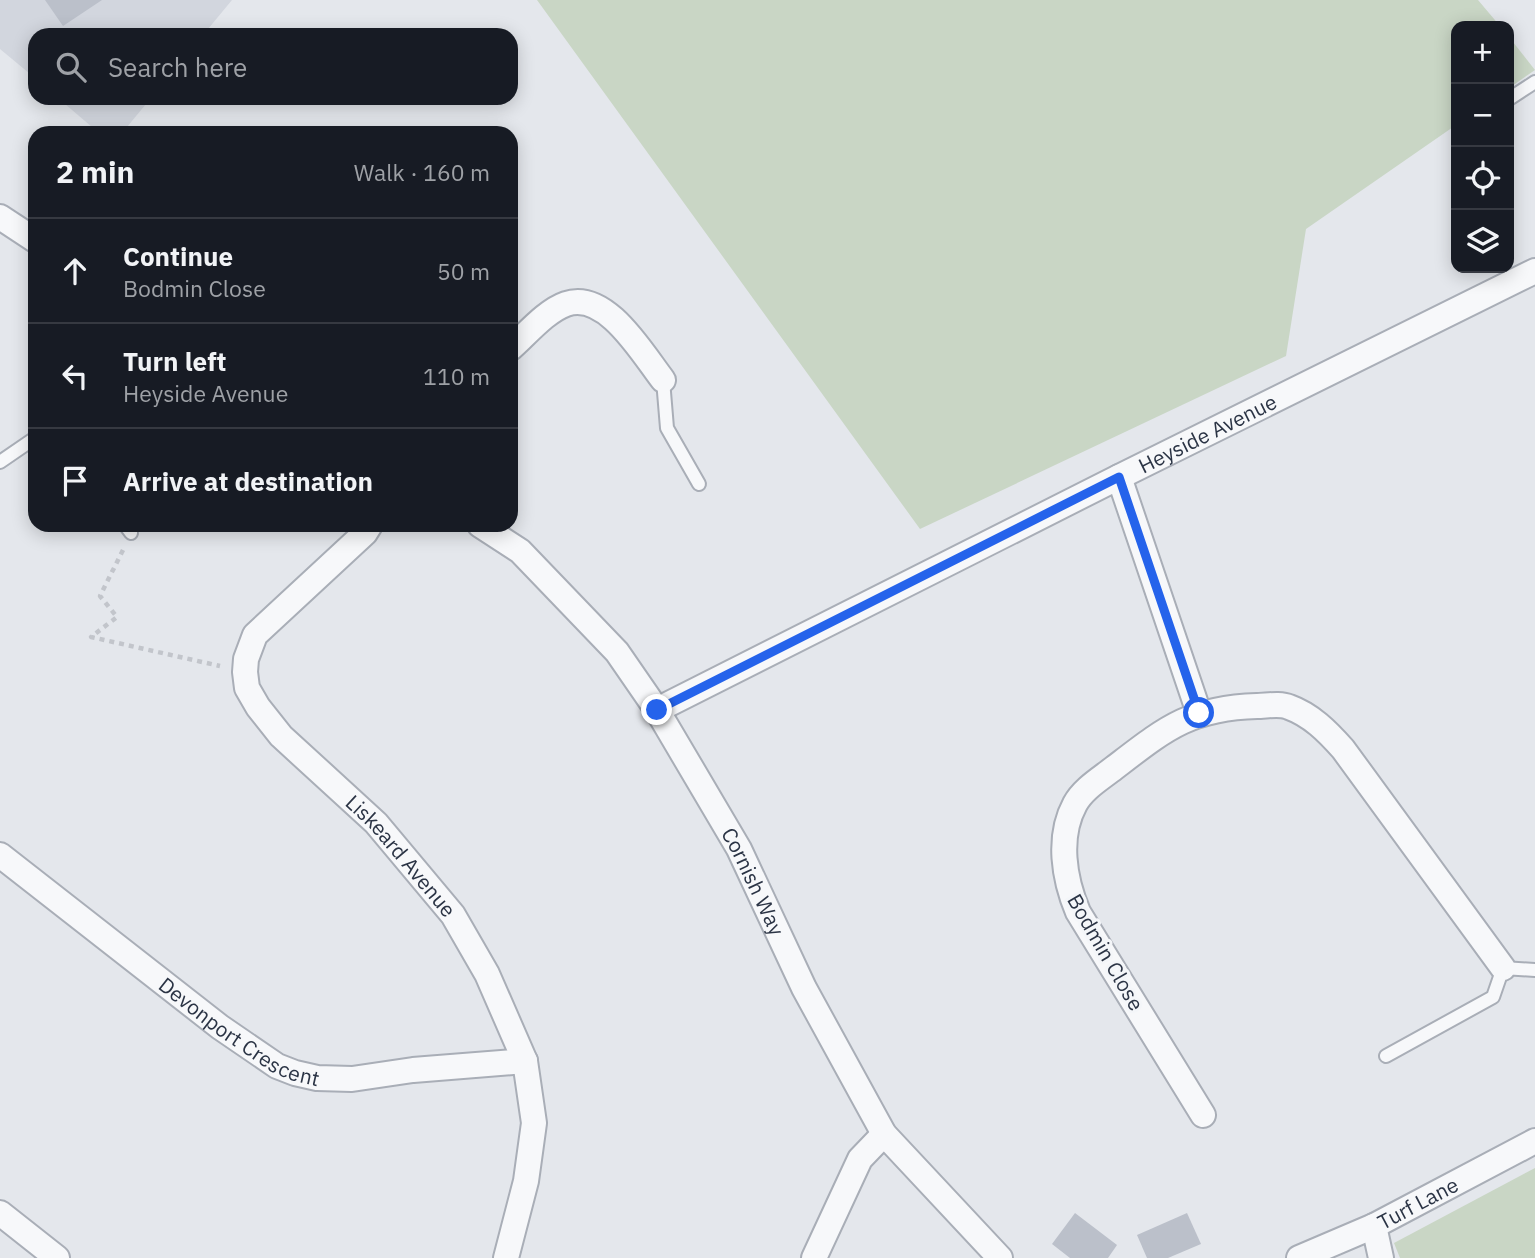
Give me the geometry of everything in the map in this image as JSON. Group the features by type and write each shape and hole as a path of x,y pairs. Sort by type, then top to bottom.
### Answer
{"street":[{"path":"0,217 28,235"},
{"name":"Heyside Avenue","path":"657,710 1535,271"},
{"path":"518,342 550,313 566,303 594,304 622,327 663,380"},
{"path":"1119,477 1199,713"},
{"path":"245,672 249,646 255,635 363,532"},
{"name":"Cornish Way","path":"491,532 520,551 617,652 657,710 739,849 804,988 884,1134 1000,1258"},
{"name":"Liskeard Avenue","path":"245,672 247,688 281,736 376,823 453,915 487,974 525,1061 534,1124 526,1181 506,1258"},
{"name":"Bodmin Close","path":"1203,1115 1079,912 1066,876 1064,850 1069,815 1083,792 1162,731 1199,713 1251,706 1287,705 1322,725 1343,749 1503,968"},
{"name":"Devonport Crescent","path":"0,855 220,1027 277,1066 317,1078 352,1079 413,1070 525,1061"},
{"path":"814,1258 860,1159 884,1134"},
{"name":"Turf Lane","path":"1299,1258 1374,1226 1535,1141"},
{"path":"0,1213 57,1258"},
{"path":"1374,1226 1381,1258"}],"lane":[{"path":"1514,96 1535,82"},
{"path":"663,380 667,428 699,484"},
{"path":"0,462 28,443"},
{"path":"1386,1056 1493,996 1503,968 1535,970"}],"path":[{"path":"127,532 100,596 117,617 91,637 245,672"}],"shaded area":[{"path":"0,0 232,0 209,28 28,28 28,72 0,49"},
{"path":"66,105 145,105 128,126 91,126"}],"green space":[{"path":"537,0 1478,0 1496,21 1451,21 1451,128 1306,229 1286,356 920,529"},
{"path":"1514,43 1535,70 1514,85"},
{"path":"1535,1168 1535,1258 1400,1258 1394,1243"}],"building":[{"path":"45,0 102,0 63,26"},
{"path":"1075,1213 1117,1245 1108,1258 1070,1258 1052,1244"},
{"path":"1187,1213 1201,1244 1168,1258 1147,1258 1137,1235"}],"route":[{"path":"657,710 1119,477 1199,713"}]}
